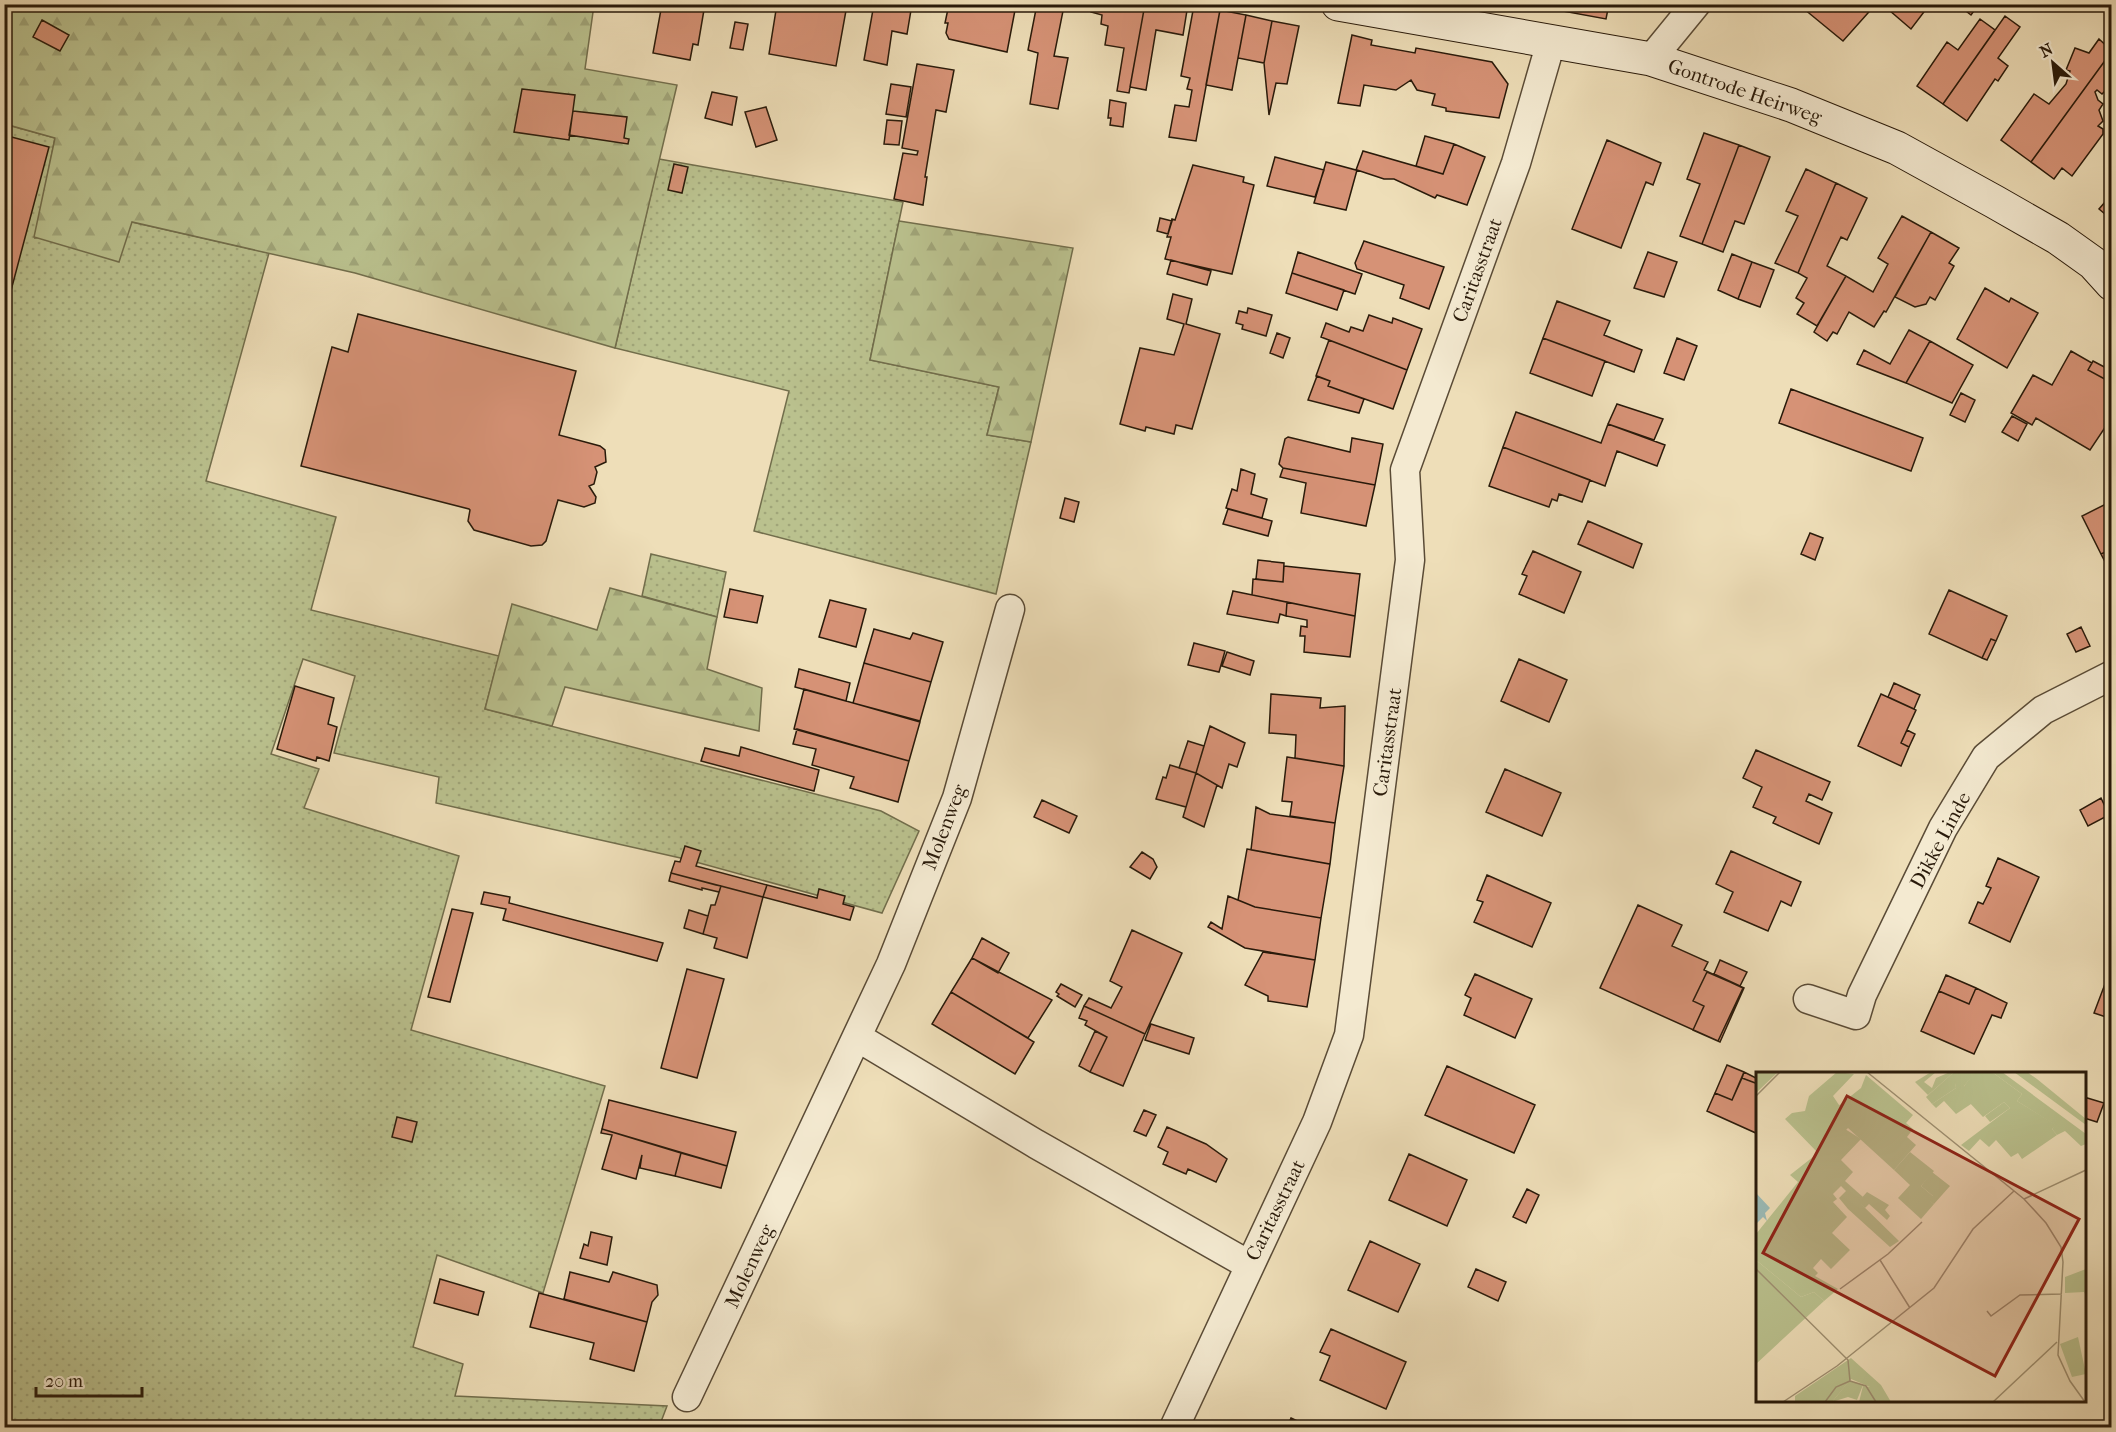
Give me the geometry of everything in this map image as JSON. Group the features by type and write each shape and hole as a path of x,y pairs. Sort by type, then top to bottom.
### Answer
{"street":[{"name":"Gontrode Heirweg","path":"1338,4 1652,59 1791,105 1897,148 2058,238 2093,263 2112,284"},
{"path":"1652,59 1696,4"},
{"name":"Caritasstraat","path":"1174,1428 1317,1122 1348,1035 1410,560 1405,470 1516,163 1551,42"},
{"name":"Molenweg","path":"687,1397 891,964 957,798 1010,609"},
{"name":"Dikke Linde","path":"1808,999 1856,1016 1862,995 1943,828 1986,757 2043,710 2112,675"},
{"path":"856,1037 1036,1144 1249,1265"}],"green space":[{"path":"7,5 594,5 585,69 677,85 615,348 355,273 132,222 119,262 34,237 55,138 5,124 4,15"},
{"path":"4,124 55,138 35,238 132,222 269,253 206,481 336,517 311,610 499,656 485,709 881,811 919,831 882,913 685,859 436,803 439,777 334,753 355,676 303,659 271,754 319,769 304,808 459,856 411,1030 605,1086 543,1293 437,1255 413,1347 463,1364 455,1396 667,1406 659,1427 5,1427 4,532 11,512 4,510"},
{"path":"659,159 903,202 870,360 999,387 987,435 1031,442 996,594 754,531 789,391 615,348"},
{"path":"899,221 1073,248 1031,442 987,435 999,387 870,360"},
{"path":"651,554 726,572 717,617 642,596"},
{"path":"610,588 717,617 707,669 762,688 759,731 565,687 552,726 485,709 512,604 597,630"}],"building":[{"path":"662,4 705,4 698,45 693,44 690,60 653,53"},
{"path":"777,4 847,5 836,66 769,54"},
{"path":"874,4 912,4 907,34 892,31 887,65 864,60"},
{"path":"949,4 1016,5 1007,52 949,39 946,33 948,23 945,23"},
{"path":"1037,4 1064,6 1054,56 1068,58 1058,109 1030,104 1038,53 1028,50"},
{"path":"1092,4 1145,4 1129,93 1117,91 1124,48 1105,45 1108,26 1101,24 1102,15 1091,12"},
{"path":"1145,4 1188,4 1183,35 1156,30 1146,90 1130,87"},
{"path":"1527,4 1558,4 1557,10"},
{"path":"1559,4 1609,4 1606,19 1557,10"},
{"path":"1808,4 1876,4 1843,41 1804,9"},
{"path":"1882,4 1930,4 1911,29"},
{"path":"1957,4 1979,4 1971,15"},
{"path":"1194,5 1220,10 1196,141 1169,137 1175,105 1189,107 1192,90 1187,89 1190,78 1181,76"},
{"path":"1220,10 1246,15 1232,90 1206,85"},
{"path":"1246,15 1272,21 1264,63 1238,58"},
{"path":"2005,16 2020,27 1998,58 2008,66 1998,81 1995,79 1967,121 1943,104"},
{"path":"1980,19 1995,30 1943,104 1917,86 1947,42 1958,50"},
{"path":"42,20 69,35 60,51 33,37"},
{"path":"1272,21 1299,26 1287,84 1276,83 1269,115 1264,63"},
{"path":"735,22 748,24 743,50 730,48"},
{"path":"1352,35 1372,40 1371,45 1415,53 1416,48 1492,62 1508,84 1499,118 1446,111 1446,108 1432,105 1435,94 1417,90 1411,80 1396,90 1364,85 1360,106 1338,103"},
{"path":"2099,39 2112,51 2031,162 2001,140 2034,94 2049,104 2066,84 2070,71 2066,70 2075,48 2089,53"},
{"path":"2112,51 2112,89 2109,87 2102,94 2097,90 2095,92 2098,100 2103,104 2099,110 2103,121 2098,126 2103,129 2103,134 2072,176 2062,168 2054,179 2031,162"},
{"path":"917,64 954,70 946,112 936,110 925,177 927,177 923,205 894,199 903,153 917,155 918,151 902,148"},
{"path":"891,84 911,87 906,117 886,114"},
{"path":"522,89 575,95 569,140 514,132"},
{"path":"712,92 737,97 732,125 705,118"},
{"path":"1110,100 1126,103 1123,127 1110,125 1111,118 1108,118"},
{"path":"766,107 777,140 756,147 745,112"},
{"path":"573,111 627,117 624,138 629,139 628,144 569,135"},
{"path":"887,120 902,121 899,145 884,144"},
{"path":"1704,133 1739,145 1702,244 1680,236 1700,184 1687,179"},
{"path":"4,135 49,147 4,317"},
{"path":"1425,136 1454,144 1443,174 1416,166"},
{"path":"1607,140 1661,163 1653,185 1646,182 1621,248 1572,229"},
{"path":"1454,144 1485,157 1467,205 1437,195 1435,198 1394,179 1384,179 1357,170 1346,210 1314,203 1326,162 1356,170 1363,151 1443,174"},
{"path":"1739,145 1770,157 1744,224 1735,221 1723,252 1702,244"},
{"path":"1275,157 1324,170 1315,197 1267,186"},
{"path":"674,164 688,167 682,193 668,190"},
{"path":"1193,165 1244,177 1243,182 1254,185 1232,274 1165,259 1171,237 1167,237 1172,219 1175,220"},
{"path":"1806,169 1836,183 1798,273 1775,263 1798,216 1786,211"},
{"path":"1836,183 1867,198 1847,240 1841,237 1827,266 1846,276 1817,326 1797,314 1804,303 1796,298 1807,278 1798,273"},
{"path":"2112,194 2112,220 2099,209"},
{"path":"1902,216 1931,232 1886,312 1884,311 1874,327 1849,312 1837,334 1833,332 1827,341 1814,332 1846,276 1873,292 1888,264 1878,258"},
{"path":"1160,218 1172,221 1168,234 1157,231"},
{"path":"1931,232 1959,248 1949,263 1954,266 1935,300 1930,297 1926,304 1915,307 1895,297"},
{"path":"1364,241 1444,267 1429,309 1400,298 1404,285 1357,269 1355,263"},
{"path":"1298,252 1362,274 1355,294 1292,273"},
{"path":"1648,252 1677,262 1664,297 1634,288"},
{"path":"1732,254 1752,262 1738,299 1718,290"},
{"path":"1171,260 1211,271 1207,285 1167,274"},
{"path":"1752,262 1774,270 1760,307 1738,299"},
{"path":"1292,273 1344,290 1337,310 1286,293"},
{"path":"1985,288 2009,302 2011,298 2038,313 2007,368 1957,339"},
{"path":"1173,294 1192,299 1186,324 1220,334 1192,429 1176,425 1174,434 1146,427 1145,431 1120,424 1140,348 1174,355 1184,324 1167,319"},
{"path":"1557,301 1610,321 1604,335 1642,350 1634,372 1543,338"},
{"path":"1248,308 1272,315 1266,336 1242,329 1243,325 1236,323 1239,311 1247,313"},
{"path":"358,314 576,371 559,435 600,446 605,450 606,462 595,467 597,472 594,484 589,486 596,497 595,503 584,507 558,500 546,541 542,545 531,546 474,530 468,521 469,509 301,466 332,347 348,352"},
{"path":"1369,315 1392,323 1393,318 1422,329 1407,370 1321,337 1326,323 1349,332 1351,327 1363,331"},
{"path":"1909,330 1930,341 1906,383 1857,364 1864,350 1890,364"},
{"path":"1277,333 1290,338 1283,358 1270,353"},
{"path":"1543,338 1605,361 1592,396 1530,373"},
{"path":"1677,338 1697,346 1684,380 1664,373"},
{"path":"1329,340 1407,370 1393,409 1328,386 1330,381 1316,376"},
{"path":"1930,341 1973,365 1952,403 1906,383"},
{"path":"2071,351 2092,363 2088,370 2112,383 2112,417 2090,450 2036,418 2032,425 2011,413 2033,375 2052,385"},
{"path":"2093,361 2112,371 2112,383 2088,370"},
{"path":"1317,376 1330,381 1328,386 1364,399 1359,413 1308,400"},
{"path":"1791,389 1923,438 1911,471 1779,423"},
{"path":"1961,393 1975,400 1965,422 1950,415"},
{"path":"1617,404 1663,419 1654,440 1608,424"},
{"path":"1516,412 1601,443 1608,424 1665,445 1657,466 1617,451 1605,486 1503,447"},
{"path":"2012,416 2027,424 2018,441 2002,432"},
{"path":"1288,437 1350,452 1352,438 1383,444 1375,485 1283,468 1279,464 1285,439"},
{"path":"1503,447 1590,480 1582,502 1559,494 1557,501 1552,499 1549,507 1489,486"},
{"path":"1283,468 1375,485 1366,526 1301,513 1306,483 1280,477"},
{"path":"1241,469 1255,474 1251,494 1267,499 1262,518 1226,508 1232,489 1237,491"},
{"path":"1065,498 1079,502 1074,522 1060,518"},
{"path":"2112,501 2112,549 2101,554 2082,516"},
{"path":"1228,509 1272,521 1268,536 1223,524"},
{"path":"1588,521 1642,544 1633,568 1578,544"},
{"path":"1810,533 1823,538 1815,560 1801,554"},
{"path":"2112,549 2112,575 2101,554"},
{"path":"1533,551 1581,572 1564,613 1519,594 1527,576 1522,574"},
{"path":"1258,560 1284,563 1283,582 1256,579"},
{"path":"1284,566 1360,574 1355,616 1252,595 1253,579 1283,582"},
{"path":"730,589 763,596 757,623 724,617"},
{"path":"1949,590 2007,616 1996,641 1991,639 1982,658 1929,634"},
{"path":"1233,591 1287,602 1286,616 1280,614 1278,623 1227,614"},
{"path":"830,600 866,609 856,647 819,637"},
{"path":"1287,602 1355,616 1350,657 1304,652 1305,636 1300,636 1301,626 1307,627 1307,620 1286,616"},
{"path":"2081,627 2090,646 2076,652 2067,634"},
{"path":"874,629 910,639 913,633 943,642 931,682 864,663"},
{"path":"1991,639 1996,641 1987,660 1982,658"},
{"path":"1194,643 1225,651 1219,672 1188,665"},
{"path":"1227,652 1254,661 1250,675 1222,666"},
{"path":"1519,659 1567,680 1549,722 1501,701"},
{"path":"864,663 931,682 920,721 853,703"},
{"path":"799,669 850,683 846,701 795,687"},
{"path":"1894,683 1920,695 1914,709 1888,697"},
{"path":"295,686 334,698 328,724 337,727 329,761 317,757 316,761 277,749"},
{"path":"804,689 920,722 909,761 794,729"},
{"path":"1271,694 1321,698 1320,708 1345,706 1344,766 1295,758 1296,735 1269,733"},
{"path":"1881,694 1916,710 1901,743 1909,747 1901,766 1858,746"},
{"path":"1210,726 1245,743 1237,767 1229,764 1222,788 1196,773"},
{"path":"797,729 909,761 898,802 850,788 854,777 812,765 816,749 793,744"},
{"path":"1907,730 1915,734 1909,747 1901,743"},
{"path":"1188,741 1204,746 1196,773 1179,768"},
{"path":"741,747 819,770 814,791 701,761 705,748 739,756"},
{"path":"1756,750 1830,782 1822,800 1809,794 1806,801 1832,813 1819,844 1773,823 1776,817 1753,807 1762,787 1743,778"},
{"path":"1287,757 1344,766 1335,823 1290,816 1292,802 1282,801"},
{"path":"1170,765 1196,773 1186,807 1156,799 1163,777 1166,778"},
{"path":"1505,769 1561,793 1542,836 1486,812"},
{"path":"1196,773 1217,785 1204,827 1183,817"},
{"path":"2101,798 2109,815 2088,826 2080,810"},
{"path":"1042,800 1077,816 1069,833 1034,817"},
{"path":"1256,807 1270,814 1335,823 1330,864 1251,850"},
{"path":"685,846 701,851 696,866 767,885 763,897 671,873 675,861 680,862"},
{"path":"1247,849 1330,864 1321,918 1255,907 1238,900"},
{"path":"1731,851 1801,882 1791,906 1781,901 1768,931 1724,912 1733,892 1716,884"},
{"path":"1142,852 1153,859 1157,867 1150,879 1130,867"},
{"path":"1998,858 2039,877 2010,942 1969,923 1978,902 1983,904 1991,888 1986,886"},
{"path":"671,873 721,886 719,892 702,888 702,890 669,881"},
{"path":"1487,875 1551,903 1532,947 1474,922 1483,902 1477,900"},
{"path":"767,885 817,898 819,889 845,896 843,904 854,907 850,920 763,897"},
{"path":"721,886 763,897 747,958 714,948 717,938 703,934 711,905 715,905"},
{"path":"484,892 510,897 509,903 663,943 657,961 503,920 506,909 481,904"},
{"path":"1228,896 1255,907 1321,918 1315,960 1245,948 1208,927 1211,922 1222,929"},
{"path":"1638,905 1682,925 1672,946 1708,962 1704,970 1743,988 1718,1041 1600,988"},
{"path":"452,909 473,913 450,1002 428,997"},
{"path":"689,910 708,916 703,934 684,928"},
{"path":"1132,930 1182,953 1145,1034 1084,1006 1089,998 1111,1008 1122,987 1110,981"},
{"path":"982,938 1009,953 998,973 972,958"},
{"path":"1263,952 1315,960 1307,1007 1268,1001 1268,996 1245,985"},
{"path":"972,958 1052,1000 1028,1038 951,992"},
{"path":"1720,960 1747,972 1740,986 1714,974"},
{"path":"687,969 724,979 697,1078 661,1068"},
{"path":"1707,972 1744,988 1720,1042 1693,1030 1704,1006 1693,1001"},
{"path":"1475,974 1532,999 1515,1038 1464,1015 1471,998 1465,995"},
{"path":"1946,975 1976,988 1969,1004 1939,991"},
{"path":"2108,976 2112,978 2112,1011 2109,1018 2094,1013"},
{"path":"1061,984 1082,995 1075,1007 1057,996 1059,994 1056,992"},
{"path":"1976,988 2007,1003 2001,1018 1992,1015 1974,1054 1921,1031 1939,991 1969,1004"},
{"path":"951,992 1034,1042 1015,1074 932,1024"},
{"path":"1084,1006 1145,1034 1123,1086 1090,1072 1107,1037 1085,1025 1087,1021 1079,1018"},
{"path":"1151,1024 1194,1038 1189,1054 1145,1040"},
{"path":"1095,1031 1107,1037 1090,1072 1079,1066"},
{"path":"1727,1065 1744,1072 1732,1100 1715,1093"},
{"path":"1447,1066 1535,1105 1514,1153 1425,1115"},
{"path":"1744,1072 1756,1078 1756,1083 1742,1078"},
{"path":"1742,1078 1756,1083 1756,1133 1707,1111 1715,1093 1732,1100"},
{"path":"2086,1098 2104,1103 2097,1122 2086,1119"},
{"path":"609,1100 736,1132 727,1166 602,1129"},
{"path":"1144,1110 1156,1115 1146,1136 1134,1131"},
{"path":"397,1117 417,1122 412,1142 392,1137"},
{"path":"1167,1127 1206,1144 1227,1159 1216,1182 1188,1169 1186,1174 1163,1164 1168,1152 1158,1147"},
{"path":"602,1129 681,1153 675,1176 640,1168 642,1155 636,1179 602,1169 612,1135 601,1133"},
{"path":"681,1153 727,1166 721,1188 675,1176"},
{"path":"1409,1154 1467,1180 1447,1226 1389,1200"},
{"path":"2112,1155 2112,1170 2106,1168"},
{"path":"1527,1189 1539,1195 1526,1223 1513,1217"},
{"path":"591,1232 612,1237 607,1265 580,1258 584,1244 588,1246"},
{"path":"1370,1241 1420,1264 1398,1312 1348,1290"},
{"path":"1476,1269 1506,1282 1498,1301 1468,1287"},
{"path":"570,1272 609,1282 613,1272 657,1285 658,1295 652,1302 647,1322 564,1299"},
{"path":"440,1279 484,1292 478,1315 434,1303"},
{"path":"539,1293 647,1322 634,1371 590,1359 594,1343 530,1327"},
{"path":"1331,1329 1406,1362 1386,1409 1320,1380 1330,1356 1320,1352"},
{"path":"1291,1418 1312,1428 1287,1428"}]}
